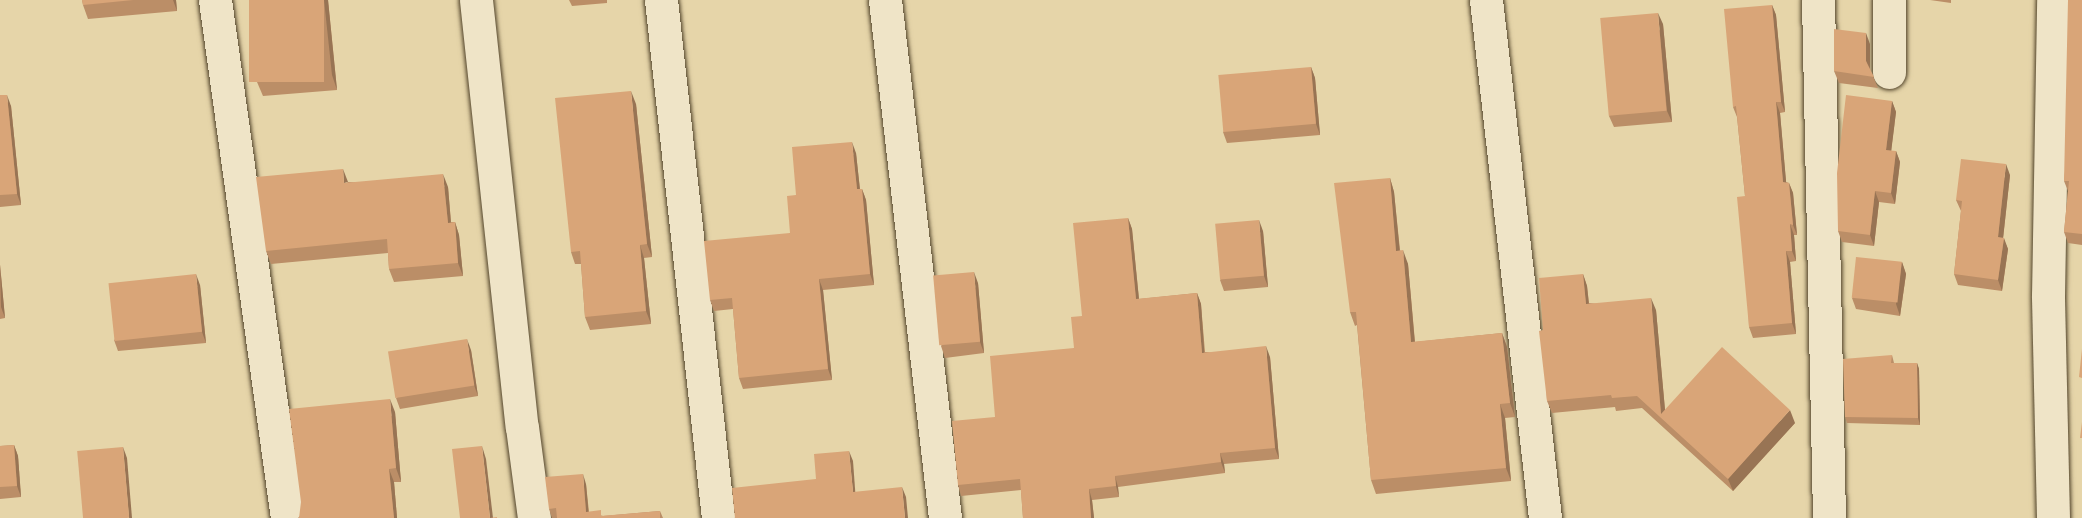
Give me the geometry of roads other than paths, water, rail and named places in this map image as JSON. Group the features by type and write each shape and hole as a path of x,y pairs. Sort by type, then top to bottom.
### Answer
{"street":[{"path":"215,0 287,518"},
{"path":"476,0 534,518"},
{"path":"661,0 718,518"},
{"path":"885,0 945,518"},
{"path":"1486,0 1545,518"},
{"path":"1818,0 1829,518"},
{"path":"1888,72 1889,0"},
{"path":"2053,0 2048,296 2053,518"}]}
